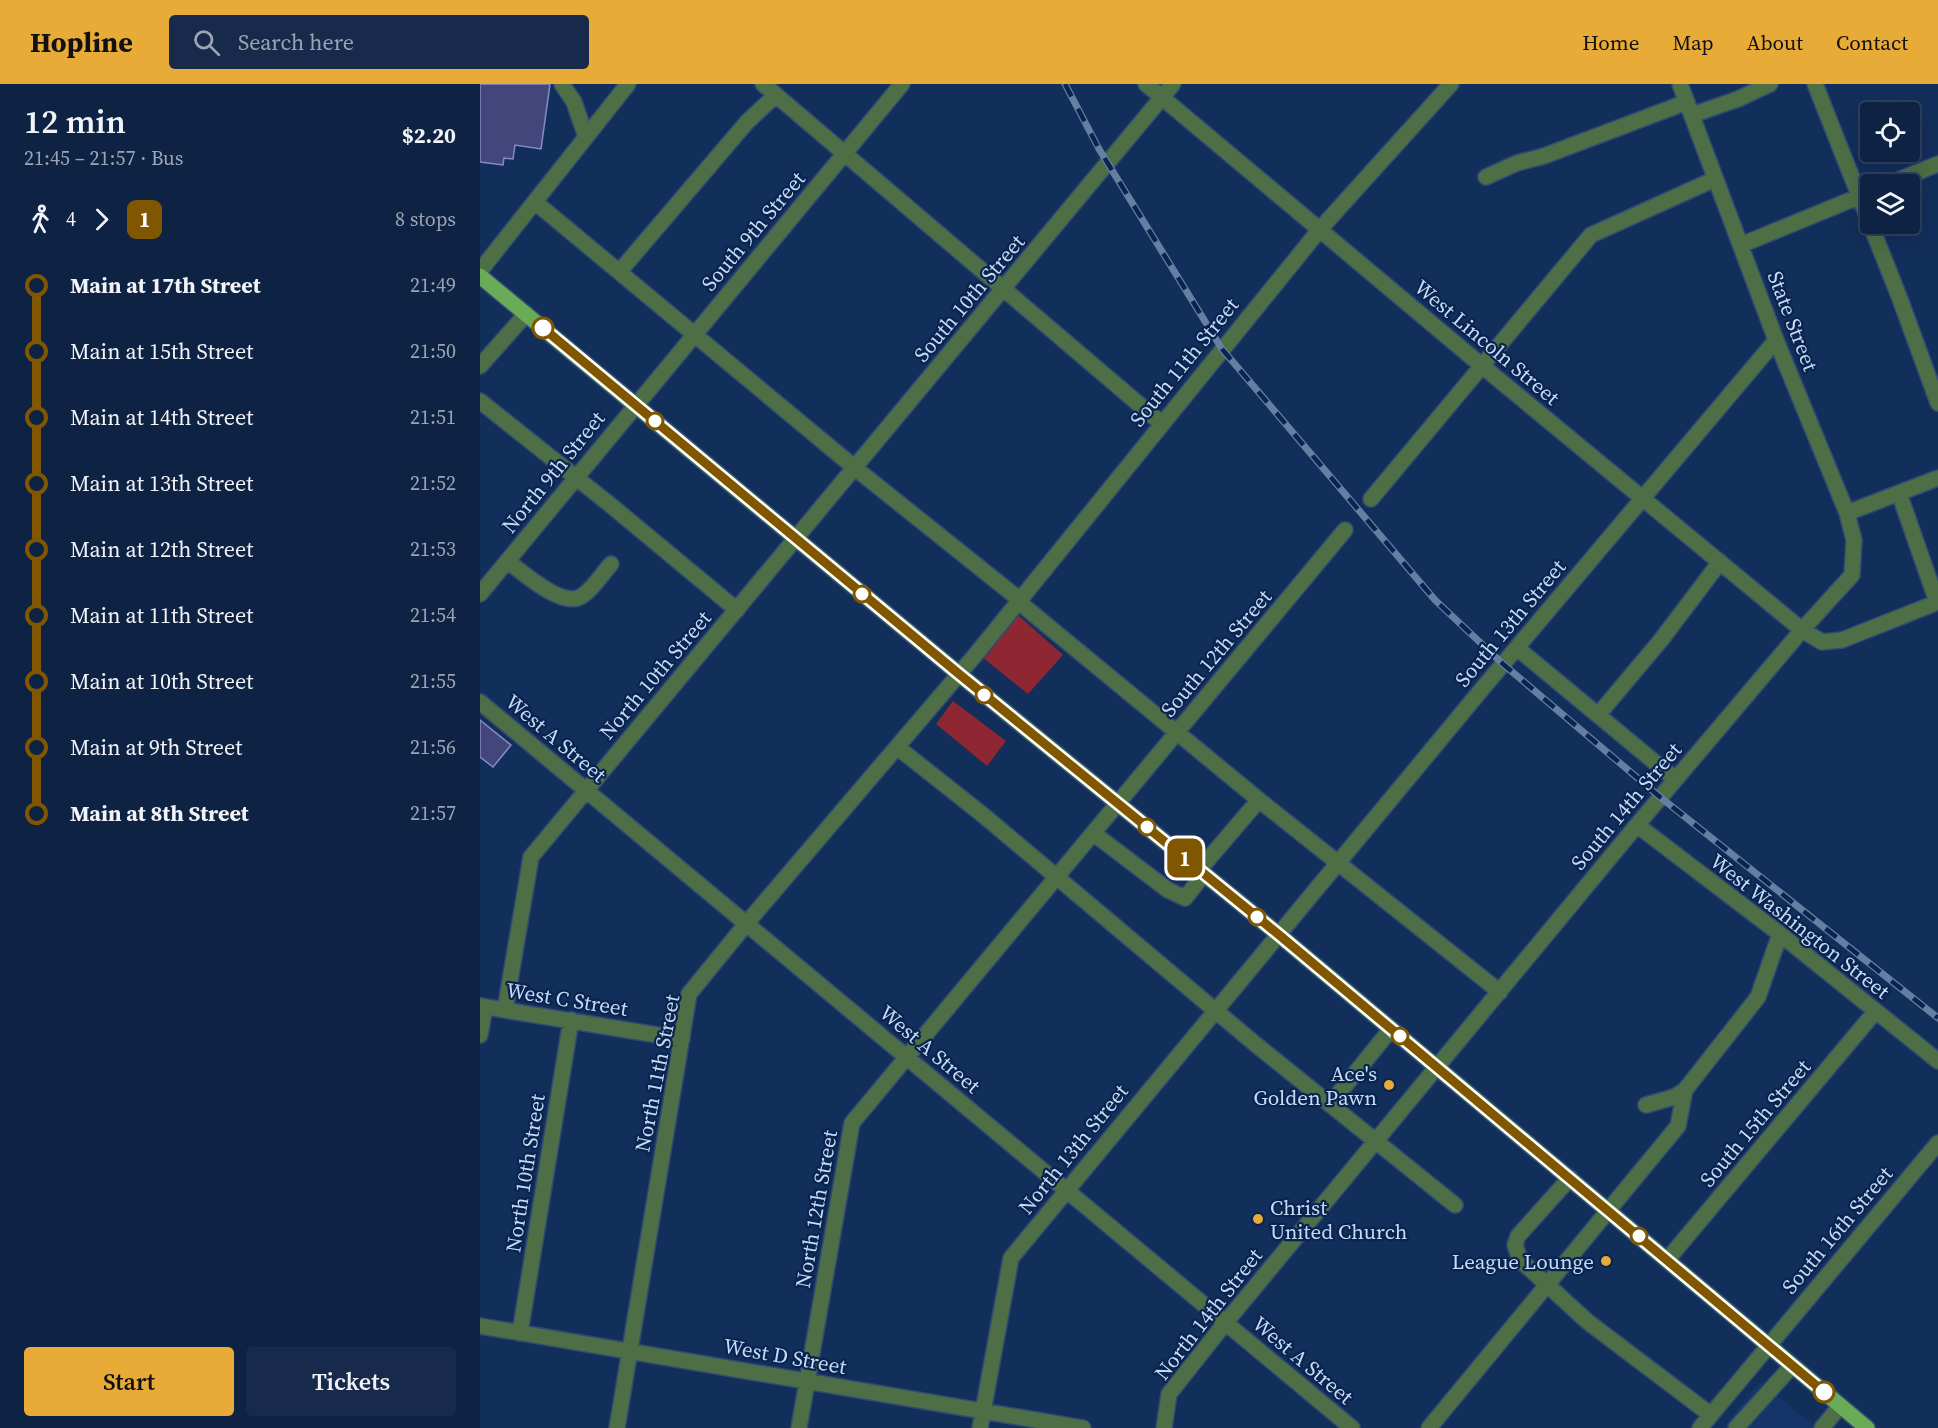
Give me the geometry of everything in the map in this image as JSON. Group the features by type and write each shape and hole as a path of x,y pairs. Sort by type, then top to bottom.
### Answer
{"main road":[{"path":"480,276 959,674 1278,934 1867,1428"}],"street":[{"path":"562,84 573,102 586,137"},
{"path":"480,271 628,84"},
{"path":"763,84 1161,423"},
{"name":"South 9th Street","path":"636,405 902,84"},
{"name":"West Lincoln Street","path":"1146,84 1802,630 1822,642 1842,640 1937,602"},
{"name":"South 10th Street","path":"796,539 1173,84"},
{"name":"South 11th Street","path":"959,674 1321,228 1451,84"},
{"name":"State Street","path":"1680,84 1776,340 1847,513 1854,540 1852,575"},
{"path":"1486,177 1517,163 1689,109 1737,99 1770,84"},
{"path":"1815,84 1860,183"},
{"path":"620,271 747,122 776,95"},
{"path":"1913,174 1938,164"},
{"path":"1371,499 1591,235 1715,179"},
{"path":"1741,245 1860,196"},
{"path":"535,202 855,468 1020,600 1026,608 1259,800 1500,992"},
{"path":"1878,234 1938,404"},
{"path":"480,366 526,314"},
{"name":"South 13th Street","path":"1278,934 1776,340"},
{"path":"480,401 737,610"},
{"name":"North 9th Street","path":"480,594 636,405"},
{"path":"1847,513 1938,478"},
{"path":"1899,493 1937,602"},
{"name":"South 12th Street","path":"1118,803 1345,530"},
{"name":"North 10th Street","path":"505,1010 531,857 796,539"},
{"path":"507,561 556,596 568,600 581,597 611,564"},
{"path":"1598,715 1661,640 1720,562"},
{"name":"South 14th Street","path":"1438,1068 1636,825 1802,630 1852,575"},
{"path":"1517,648 1675,779"},
{"name":"North 11th Street","path":"616,1428 689,994 959,674"},
{"name":"West A Street","path":"480,702 1352,1428"},
{"path":"897,747 1455,1205"},
{"path":"1093,833 1168,890 1185,898 1202,872 1259,800"},
{"name":"North 12th Street","path":"799,1428 852,1123 1118,803"},
{"name":"West Washington Street","path":"1636,825 1780,934 1938,1061"},
{"name":"North 13th Street","path":"980,1428 1011,1258 1278,934"},
{"path":"1646,1106 1674,1097 1685,1090 1758,997 1780,934"},
{"path":"480,1035 482,1006"},
{"name":"West C Street","path":"482,1006 682,1039"},
{"name":"South 15th Street","path":"1667,1260 1875,1012"},
{"name":"North 10th Street","path":"520,1333 571,1020"},
{"path":"1330,1103 1391,1029"},
{"name":"North 14th Street","path":"1164,1428 1169,1394 1226,1322 1438,1068"},
{"path":"1429,1428 1677,1126 1685,1090"},
{"name":"South 16th Street","path":"1700,1428 1938,1143"},
{"path":"1570,1178 1518,1236 1515,1245 1520,1260 1588,1322 1711,1414"},
{"name":"West D Street","path":"480,1326 1083,1428"},
{"path":"1736,1428 1792,1366"},
{"path":"1822,1428 1840,1406"}],"shaded area":[{"path":"1018,615 1063,655 1028,694 977,653"},
{"path":"953,701 1006,741 987,766 936,724"},
{"path":"1759,1382 1818,1428 1723,1428"}],"building":[{"path":"480,84 550,84 541,149 515,145 513,159 504,158 503,165 480,162"},
{"path":"480,720 511,745 493,767 480,757"}],"railway":[{"path":"1065,84 1099,149 1222,349 1435,600 1503,664 1660,797 1938,1018"}],"bus line":[{"name":"1","path":"543,328 959,674 1278,934 1824,1392"}],"place":[{"name":"Ace's Golden Pawn","path":"1389,1085"},
{"name":"Christ United Church","path":"1258,1219"},
{"name":"League Lounge","path":"1606,1261"}]}
